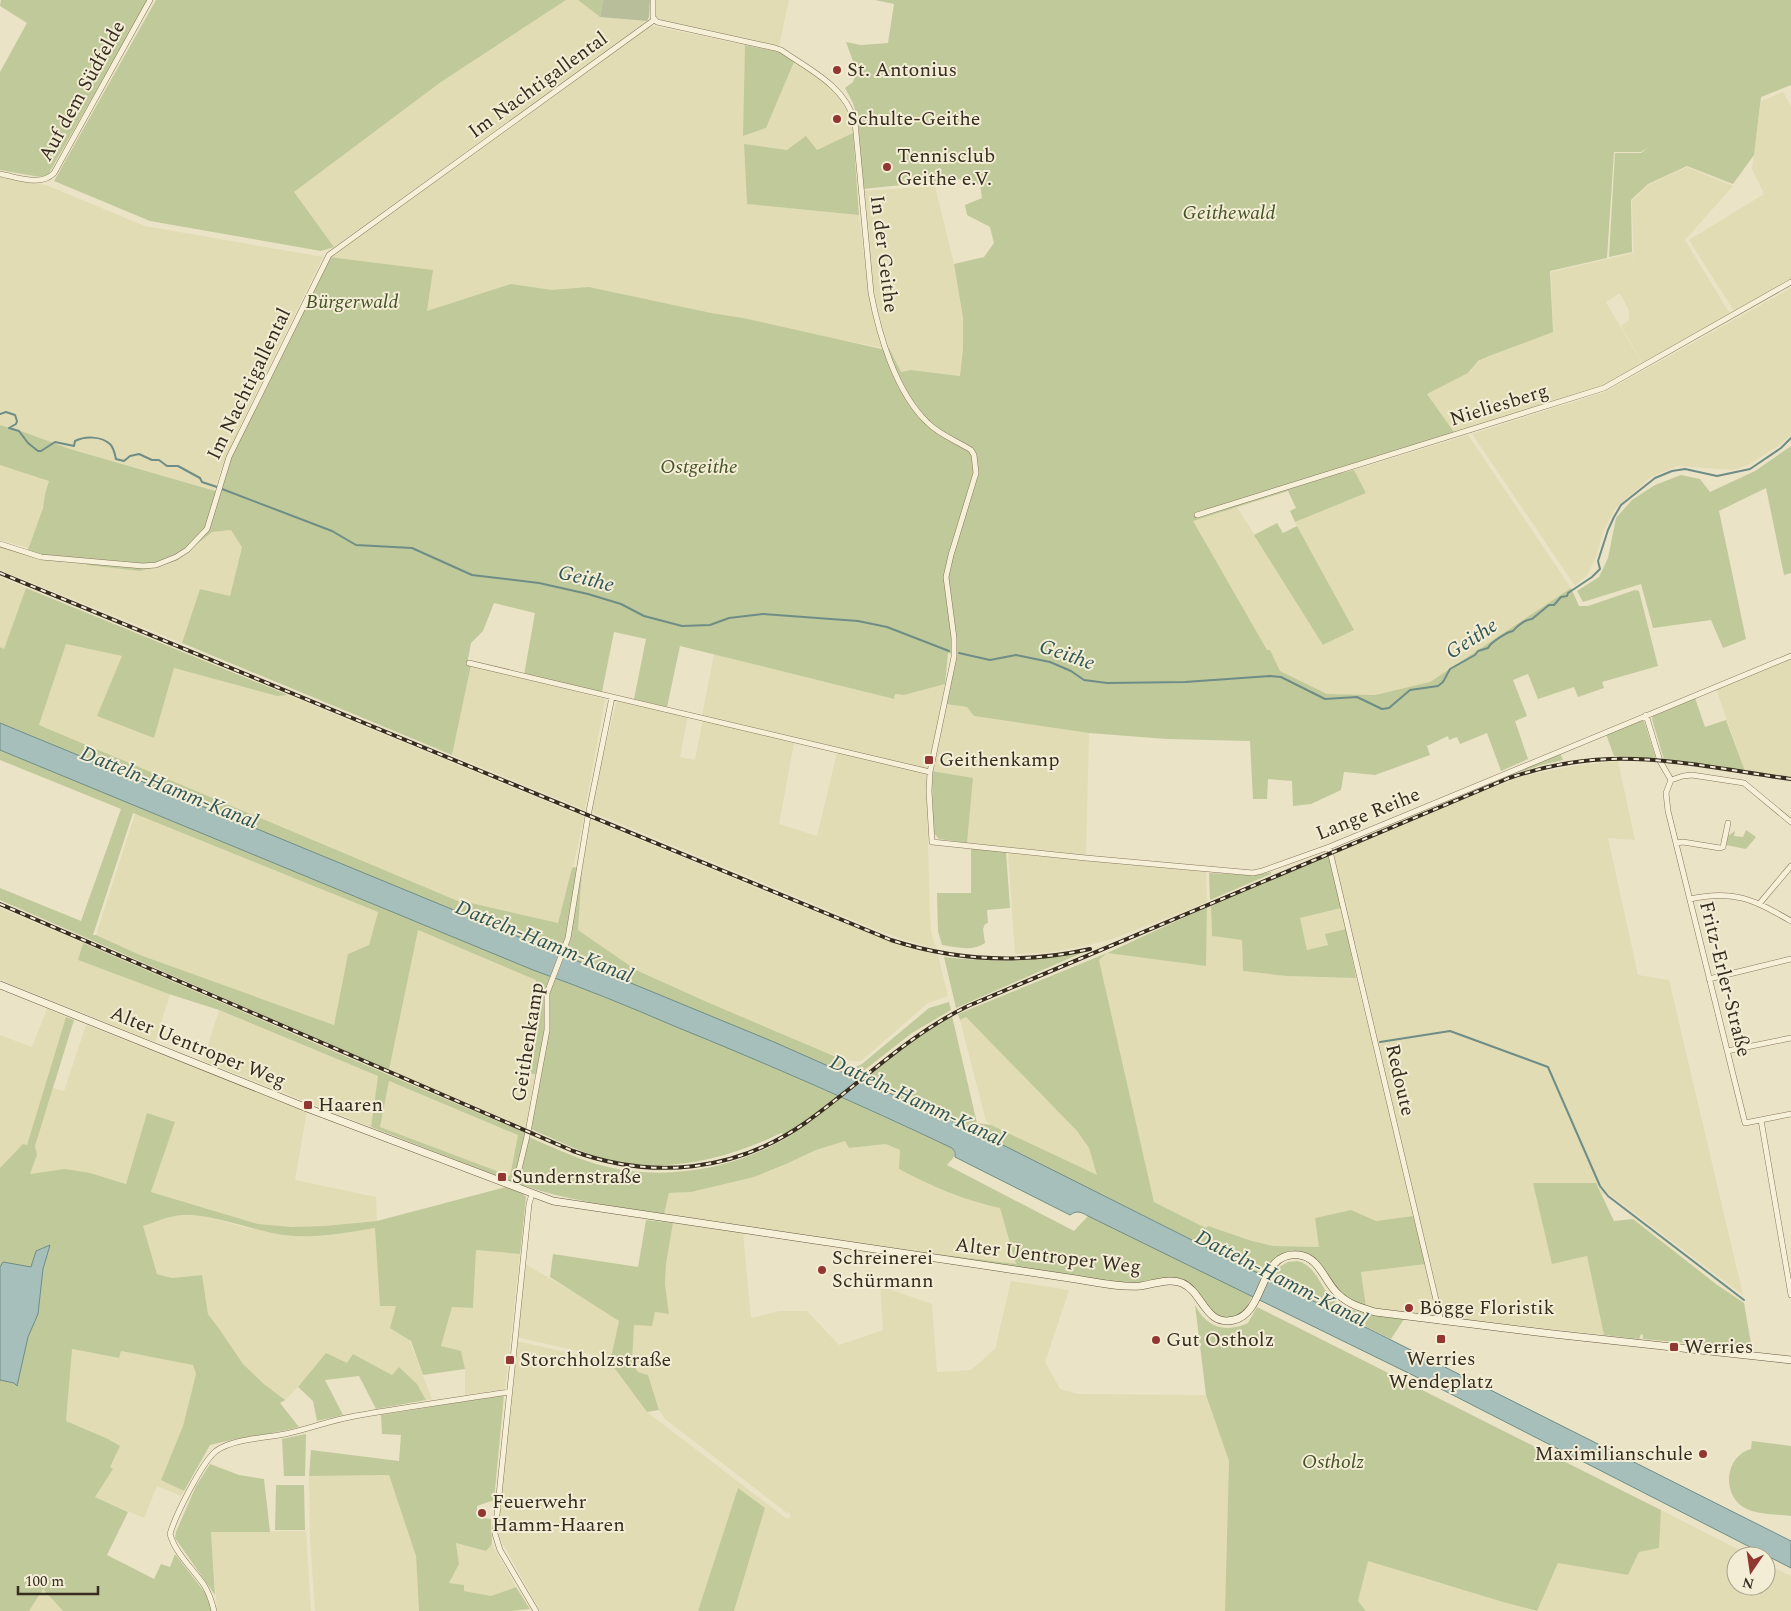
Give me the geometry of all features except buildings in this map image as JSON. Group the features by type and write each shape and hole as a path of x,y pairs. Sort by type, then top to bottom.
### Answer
{"street":[{"name":"Auf dem Südfelde","path":"0,174 41,181 48,179 54,174 150,0"},
{"path":"653,0 652,11 654,20"},
{"name":"In der Geithe","path":"654,20 661,24 781,50 828,81 837,90 853,117 871,293 876,319 886,350 917,411 929,425 971,450 974,455 976,465 972,486 946,577 954,650 930,772 929,791 932,842"},
{"name":"Im Nachtigallental","path":"0,544 42,557 143,566 166,562 187,550 207,529 229,457 329,255 654,20"},
{"name":"Nieliesberg","path":"1197,515 1604,388 1791,282"},
{"name":"Lange Reihe","path":"932,842 1086,858 1253,873 1262,872 1329,847 1646,714 1791,656"},
{"path":"469,662 930,772"},
{"name":"Geithenkamp","path":"515,1186 528,1132 547,1030 546,998 568,938 588,816 612,696"},
{"path":"1646,714 1660,761 1671,780 1692,775 1744,782 1791,822"},
{"name":"Fritz-Erler-Straße","path":"1671,780 1665,798 1745,1123 1761,1120"},
{"path":"1676,843 1683,842 1720,848 1723,846 1728,823"},
{"name":"Redoute","path":"1329,847 1441,1321"},
{"path":"1760,903 1791,866"},
{"path":"1690,899 1713,894 1747,899 1760,903 1791,921"},
{"path":"1709,979 1791,959"},
{"name":"Alter Uentroper Weg","path":"0,985 307,1108 532,1194 564,1203 1076,1279 1132,1286 1177,1282 1192,1290 1214,1318 1225,1321 1235,1320 1243,1316 1250,1309 1276,1262 1286,1256 1302,1255 1316,1265 1339,1296 1355,1306 1388,1314 1791,1360"},
{"path":"1727,1050 1791,1038"},
{"path":"1791,1114 1761,1120 1788,1260 1791,1295"},
{"path":"532,1194 495,1534 500,1550 536,1611"},
{"path":"214,1611 204,1586 177,1549 170,1534 187,1496 207,1461 222,1447 288,1433 353,1416 509,1392"}],"shaded area":[{"path":"566,0 578,0 600,17 647,21 334,247 294,192 441,82"},
{"path":"655,0 789,0 779,46 666,22 657,17 655,13"},
{"path":"653,26 745,45 744,136 766,128 794,62 825,81 834,90 852,119 853,133 817,150 787,150 744,144 747,204 859,215 869,294 874,320 883,348 589,287 424,321 329,257 646,28"},
{"path":"1783,92 1791,106 1791,278 1734,311 1689,240 1764,194 1752,169 1761,101"},
{"path":"1687,167 1733,186 1685,240 1730,314 1643,364 1621,326 1629,320 1629,311 1620,293 1606,302 1643,365 1605,385 1456,435 1427,394 1472,371 1470,366 1489,356 1553,332 1551,272 1633,253 1634,269 1632,201 1648,185"},
{"path":"0,177 46,185 145,226 323,257 244,418 214,490 70,449 0,425"},
{"path":"935,186 954,264 963,318 961,376 911,370 899,373 878,319 873,293 862,191"},
{"path":"1791,288 1791,435 1781,444 1748,465 1733,470 1677,466 1651,477 1615,509 1604,530 1595,560 1587,575 1575,586 1472,434 1605,392"},
{"path":"1468,435 1571,588 1430,682 1375,695 1327,694 1280,671 1258,652 1147,534 1237,507 1324,645 1354,630 1295,522 1366,493 1354,470"},
{"path":"0,465 50,480 43,508 28,548 0,540"},
{"path":"231,530 242,546 230,597 200,589 182,643 0,570 0,546 20,551 198,542 212,532"},
{"path":"0,577 26,588 4,649 0,647"},
{"path":"66,644 122,656 154,737 174,668 277,696 288,695 584,817 558,923 471,903 465,904 39,725"},
{"path":"714,654 894,699 895,694 904,695 945,684 928,769 702,715"},
{"path":"1791,659 1791,777 1745,771 1716,689"},
{"path":"471,665 605,699 585,810 452,755"},
{"path":"617,700 688,715 680,757 695,760 703,719 794,743 779,824 817,836 837,753 926,773 930,916 931,931 936,949 872,928 589,811"},
{"path":"946,704 967,707 974,716 1089,733 1086,855 967,843 973,778 932,771"},
{"path":"1618,761 1635,840 1608,838 1638,975 1669,980 1743,1295 1609,1194 1602,1194 1596,1183 1586,1183 1552,1264 1587,1256 1604,1335 1443,1317 1333,853 1523,776 1574,766"},
{"path":"135,814 378,912 369,945 348,954 334,1025 140,955 96,935"},
{"path":"587,818 790,902 900,945 938,955 948,996 928,1003 861,1061 854,1061 841,1059 636,970 578,930"},
{"path":"1008,852 1206,872 1207,902 1110,940 1045,953 1015,954"},
{"path":"1211,905 1212,936 1242,940 1243,971 1286,976 1356,978 1413,1216 1376,1221 1351,1210 1315,1218 1320,1247 1273,1246 1206,1228 1154,1202 1099,960 1107,953 1206,966 1207,907"},
{"path":"0,908 83,943 78,960 170,994 155,1042 0,980"},
{"path":"1341,908 1346,929 1326,934 1328,945 1307,950 1300,918"},
{"path":"417,930 536,979 537,1030 529,1073 535,1074 527,1128 389,1070"},
{"path":"47,1009 66,1017 27,1145 0,1168 0,1035 32,1047"},
{"path":"219,1010 378,1076 371,1127 203,1061"},
{"path":"966,1017 1077,1131 1089,1148 1098,1176 986,1121 960,1020"},
{"path":"86,1025 307,1111 295,1180 376,1197 377,1221 292,1227 258,1224 151,1192 175,1122 147,1113 126,1184 90,1173 30,1174 37,1155 35,1146 53,1088 64,1091"},
{"path":"389,1081 518,1135 510,1176 380,1127"},
{"path":"845,1141 849,1148 886,1144 901,1150 900,1169 942,1190 981,1204 1000,1207 1016,1265 664,1214 669,1193 691,1192 754,1177 816,1150"},
{"path":"177,1215 204,1216 247,1228 324,1236 376,1228 380,1305 396,1306 432,1399 426,1400 417,1384 399,1367 392,1375 353,1354 348,1364 303,1382 285,1400 264,1384 243,1364 208,1314 202,1275 172,1278 157,1274 142,1226"},
{"path":"673,1223 743,1233 751,1318 779,1311 807,1311 839,1345 883,1330 880,1286 932,1304 937,1372 971,1370 995,1349 1011,1281 1069,1290 1045,1362 1060,1389 1078,1394 1206,1395 1229,1461 1225,1611 734,1611 765,1508 738,1489 698,1611 540,1611 497,1533 516,1341 610,1362 647,1412 787,1519 791,1517 789,1512 787,1513 665,1419 659,1410 648,1375 638,1372 632,1363 634,1324 654,1312 669,1314 665,1284 666,1264"},
{"path":"476,1250 520,1254 505,1389 465,1395 465,1369 461,1352 441,1346 452,1307 473,1308"},
{"path":"525,1264 619,1321 611,1359 517,1337"},
{"path":"1426,1264 1439,1318 1366,1307 1361,1272"},
{"path":"70,1349 119,1358 121,1351 193,1364 196,1374 183,1426 161,1480 184,1491 181,1496 157,1486 144,1518 95,1497 95,1459 56,1425"},
{"path":"389,1475 416,1556 419,1611 315,1611 310,1538 309,1476"},
{"path":"1661,1510 1731,1546 1726,1546 1726,1596 1776,1596 1776,1569 1791,1576 1791,1611 1537,1611 1558,1563 1628,1575 1639,1552 1659,1548"},
{"path":"306,1531 311,1611 217,1611 211,1532"},
{"path":"456,1543 486,1551 492,1544 516,1587 491,1596 463,1591 464,1585 449,1583 459,1564"},
{"path":"1368,1560 1535,1611 1366,1611 1358,1601"},
{"path":"41,1587 63,1611 24,1611"}],"green space":[{"path":"1,0 148,0 48,175 40,177 0,170 0,72 27,23 0,6"},
{"path":"156,0 566,0 441,82 294,192 334,247 321,251 150,221 54,181"},
{"path":"578,0 603,0 600,17"},
{"path":"603,0 650,0 649,17 647,21 600,17"},
{"name":"Geithewald","path":"875,0 1791,0 1791,85 1761,97 1754,155 1733,184 1687,166 1648,184 1631,200 1632,252 1609,257 1615,153 1641,153 1650,146 1641,152 1614,152 1607,258 1550,271 1553,332 1478,361 1468,373 1427,394 1456,435 1342,471 1342,473 1354,470 1366,493 1295,522 1290,511 1296,508 1288,491 1193,521 1267,650 1270,650 1280,671 1327,694 1375,695 1430,682 1571,588 1579,606 1588,606 1635,590 1639,591 1658,666 1602,682 1604,688 1578,697 1574,687 1538,699 1528,674 1513,680 1527,716 1515,721 1528,759 1501,771 1487,733 1460,744 1457,737 1449,740 1448,736 1427,746 1430,755 1375,775 1344,772 1341,790 1311,804 1293,806 1292,781 1268,779 1267,799 1253,799 1250,741 1167,739 1089,733 974,716 967,707 946,704 957,655 948,653 945,684 904,695 895,694 894,699 680,646 667,707 634,699 646,639 614,632 602,692 524,675 535,613 494,603 483,631 471,643 467,664 471,665 452,755 182,643 200,589 230,596 242,547 231,530 212,532 176,561 140,571 87,565 81,560 27,552 43,508 49,481 0,465 0,425 70,449 219,492 225,469 329,257 433,270 427,311 511,284 552,290 589,287 743,318 886,350 889,348 901,372 911,370 960,376 963,349 963,318 954,264 984,257 994,243 990,227 967,215 965,205 982,198 980,184 961,181 960,179 863,189 858,120 853,103 845,88 853,82 857,72 846,42 861,45 888,43 894,4"},
{"path":"745,45 779,52 794,62 766,128 743,136"},
{"path":"853,133 859,215 747,204 744,144 787,150 806,136 817,150"},
{"path":"1791,446 1791,573 1784,575 1766,488 1719,511 1746,639 1723,648 1711,620 1653,628 1641,584 1583,602 1577,591 1599,577 1608,558 1616,518 1632,500 1655,485 1681,475 1700,479 1710,492 1755,471"},
{"path":"1277,523 1283,533 1297,526 1354,630 1323,645 1254,535"},
{"path":"26,588 288,695 277,696 174,668 154,738 97,716 122,656 66,644 39,725 465,904 471,903 558,923 573,867 582,869 578,930 636,970 841,1059 853,1068 862,1064 929,1008 949,1002 951,1010 912,1033 862,1072 867,1075 914,1038 952,1016 977,1123 991,1125 1097,1175 1089,1148 1077,1131 966,1017 960,1020 958,1014 1107,953 1099,960 1154,1202 1206,1228 1208,1226 1273,1246 1319,1247 1315,1218 1351,1210 1376,1221 1413,1216 1426,1264 1361,1272 1366,1307 1347,1298 1340,1292 1308,1254 1293,1251 1281,1254 1262,1275 975,1131 873,1085 0,723 0,647 4,649"},
{"path":"1695,698 1705,727 1726,720 1745,771 1664,760 1652,719 1653,716"},
{"path":"1642,720 1644,721 1656,759 1614,756 1606,734"},
{"path":"0,750 533,970 602,996 742,1054 952,1148 954,1156 947,1165 1074,1231 1088,1216 1252,1296 1245,1311 1237,1316 1225,1318 1214,1315 1186,1282 1130,1284 897,1249 1016,1264 1000,1208 948,1192 899,1169 900,1150 886,1144 849,1148 845,1141 816,1150 754,1177 691,1192 669,1193 664,1214 573,1199 519,1184 529,1137 593,1163 618,1169 668,1173 694,1170 743,1158 766,1149 788,1137 781,1133 740,1150 696,1162 651,1165 628,1164 596,1156 568,1146 531,1129 539,1075 529,1073 537,1030 536,980 418,930 389,1070 0,900 0,888 81,921 121,809 0,760","holes":["133,813 378,912 369,945 348,954 334,1025 140,955 93,935"]},
{"path":"1560,753 1563,760 1499,779"},
{"path":"932,771 973,778 967,843 939,839 933,832"},
{"path":"1746,830 1756,837 1746,849 1726,845 1728,836 1735,831 1734,836 1743,837"},
{"path":"971,848 1006,852 1010,908 987,910 988,923 985,924 983,929 985,943 980,946 964,948 942,945 938,931 937,893 971,893"},
{"path":"1329,855 1341,908 1300,918 1307,950 1328,945 1325,934 1346,929 1356,978 1286,976 1243,971 1242,940 1212,936 1211,905"},
{"path":"1271,872 1271,874 1210,900 1209,873 1256,875"},
{"path":"1207,907 1206,966 1107,953"},
{"path":"83,943 526,1133 513,1182 371,1127 378,1076 219,1010 169,994 78,960","holes":["389,1081 518,1135 510,1176 380,1127"]},
{"path":"1093,948 956,1008 944,957 981,960 1019,960 1050,957"},
{"path":"66,1017 74,1020 35,1146 37,1155 30,1174 65,1169 90,1173 126,1184 147,1113 175,1122 151,1192 258,1224 292,1227 377,1221 506,1187 526,1197 520,1254 476,1250 473,1308 452,1307 441,1346 461,1351 465,1369 423,1375 411,1341 390,1328 396,1306 380,1306 375,1228 330,1235 296,1236 272,1233 214,1218 186,1215 171,1217 143,1226 157,1274 172,1278 202,1275 208,1314 243,1364 264,1384 285,1400 280,1403 299,1427 210,1445 184,1491 161,1480 183,1426 196,1374 193,1365 121,1351 119,1358 72,1349 66,1421 120,1446 110,1467 113,1469 95,1497 128,1512 107,1555 154,1579 161,1564 170,1567 175,1554 209,1598 213,1611 63,1611 43,1589 29,1611 0,1611 0,1168 23,1144 27,1145"},
{"path":"1533,1183 1596,1183 1614,1221 1633,1219 1716,1284 1744,1303 1752,1349 1643,1339 1641,1334 1639,1339 1604,1335 1587,1256 1552,1264"},
{"path":"646,1220 673,1223 666,1264 665,1284 669,1314 655,1312 652,1326 634,1325 632,1363 638,1372 648,1375 659,1410 647,1412 610,1362 619,1321 550,1277 553,1254 638,1267"},
{"path":"1297,1261 1309,1267 1328,1295 1340,1304 1367,1314 1404,1319 1391,1339 1273,1280 1279,1267 1288,1262"},
{"name":"Ostholz","path":"1195,1305 1205,1319 1224,1328 1232,1328 1248,1323 1257,1307 1661,1510 1659,1548 1639,1552 1628,1575 1558,1563 1537,1611 1368,1561 1358,1601 1366,1611 1225,1611 1229,1461 1206,1395"},
{"path":"326,1353 347,1363 353,1354 392,1375 399,1367 417,1384 426,1400 376,1409 359,1376 325,1380 343,1415 317,1421 313,1401 298,1387"},
{"path":"504,1395 494,1500 477,1506 477,1517 491,1519 492,1544 486,1551 456,1543 459,1564 449,1583 464,1585 464,1591 491,1596 516,1587 530,1609 511,1611 419,1611 416,1556 389,1475 309,1476 311,1450 399,1461 401,1435 382,1434 381,1415"},
{"path":"306,1434 305,1476 284,1476 282,1439"},
{"path":"1752,1441 1791,1446 1791,1516 1750,1510 1737,1502 1732,1494 1729,1485 1731,1467 1742,1453 1751,1449"},
{"path":"210,1464 239,1475 264,1479 270,1532 211,1532 215,1595 175,1538 196,1486"},
{"path":"276,1485 304,1485 305,1530 275,1530"},
{"path":"738,1488 765,1508 734,1611 698,1611"}],"water":[{"path":"0,723 774,1042 975,1131 1791,1541 1791,1568 1776,1560 1776,1546 1748,1546 1441,1389 1083,1213 1077,1212 1070,1215 955,1157 955,1152 952,1148 883,1116 639,1011 533,970 0,750"},
{"path":"50,1245 43,1269 38,1314 28,1337 17,1386 14,1383 0,1380 0,1267 3,1262 31,1267 36,1251"}],"waterway":[{"name":"Geithe","path":"0,414 6,412 15,415 16,424 9,428 19,431 28,443 38,451 55,442 74,446 75,441 79,439 98,438 110,444 116,459 124,461 130,456 139,454 152,460 159,460 167,466 178,466 200,478 202,482 217,487"},
{"name":"Geithe","path":"959,653 990,660 1016,655 1050,662 1071,671 1084,680 1107,683 1185,682 1270,676 1281,677 1325,699 1357,697 1382,709 1389,708 1410,690 1438,686 1443,682 1450,669 1475,655 1478,651 1488,648 1499,638 1513,631 1524,621 1532,619 1549,605 1554,605 1561,597 1567,596 1568,593 1592,577 1600,569 1598,561 1608,530 1621,505 1655,478 1672,471 1685,469 1717,476 1750,469 1781,448 1791,438"},
{"name":"Geithe","path":"222,489 332,531 356,545 412,548 472,575 539,583 588,594 621,604 644,616 682,626 710,625 729,618 763,614 858,621 887,627 949,651"},
{"path":"1380,1042 1450,1031 1548,1067 1600,1186 1608,1196 1744,1300"}],"railway":[{"path":"0,573 891,940 940,952 990,958 1040,957 1090,949"},
{"path":"0,904 573,1151 633,1166 663,1168 692,1166 722,1161 750,1152 778,1139 805,1123 924,1031 968,1006 1509,778 1546,767 1571,763 1632,759 1678,762 1791,779"}],"place":[{"name":"St. Antonius","path":"837,70"},
{"name":"Schulte-Geithe","path":"837,119"},
{"name":"Tennisclub Geithe e.V.","path":"887,167"},
{"name":"Geithenkamp","path":"929,760"},
{"name":"Haaren","path":"308,1105"},
{"name":"Sundernstraße","path":"502,1177"},
{"name":"Schreinerei Schürmann","path":"822,1270"},
{"name":"Bögge Floristik","path":"1409,1308"},
{"name":"Werries Wendeplatz","path":"1441,1339"},
{"name":"Gut Ostholz","path":"1156,1340"},
{"name":"Werries","path":"1674,1347"},
{"name":"Storchholzstraße","path":"510,1360"},
{"name":"Maximilianschule","path":"1703,1454"},
{"name":"Feuerwehr Hamm-Haaren","path":"482,1513"}],"park label":[{"name":"Bürgerwald","path":"352,302"},
{"name":"Ostgeithe","path":"699,467"}],"water label":[{"name":"Datteln-Hamm-Kanal","path":"169,788"},
{"name":"Datteln-Hamm-Kanal","path":"544,942"},
{"name":"Datteln-Hamm-Kanal","path":"917,1101"},
{"name":"Datteln-Hamm-Kanal","path":"1281,1279"}]}
